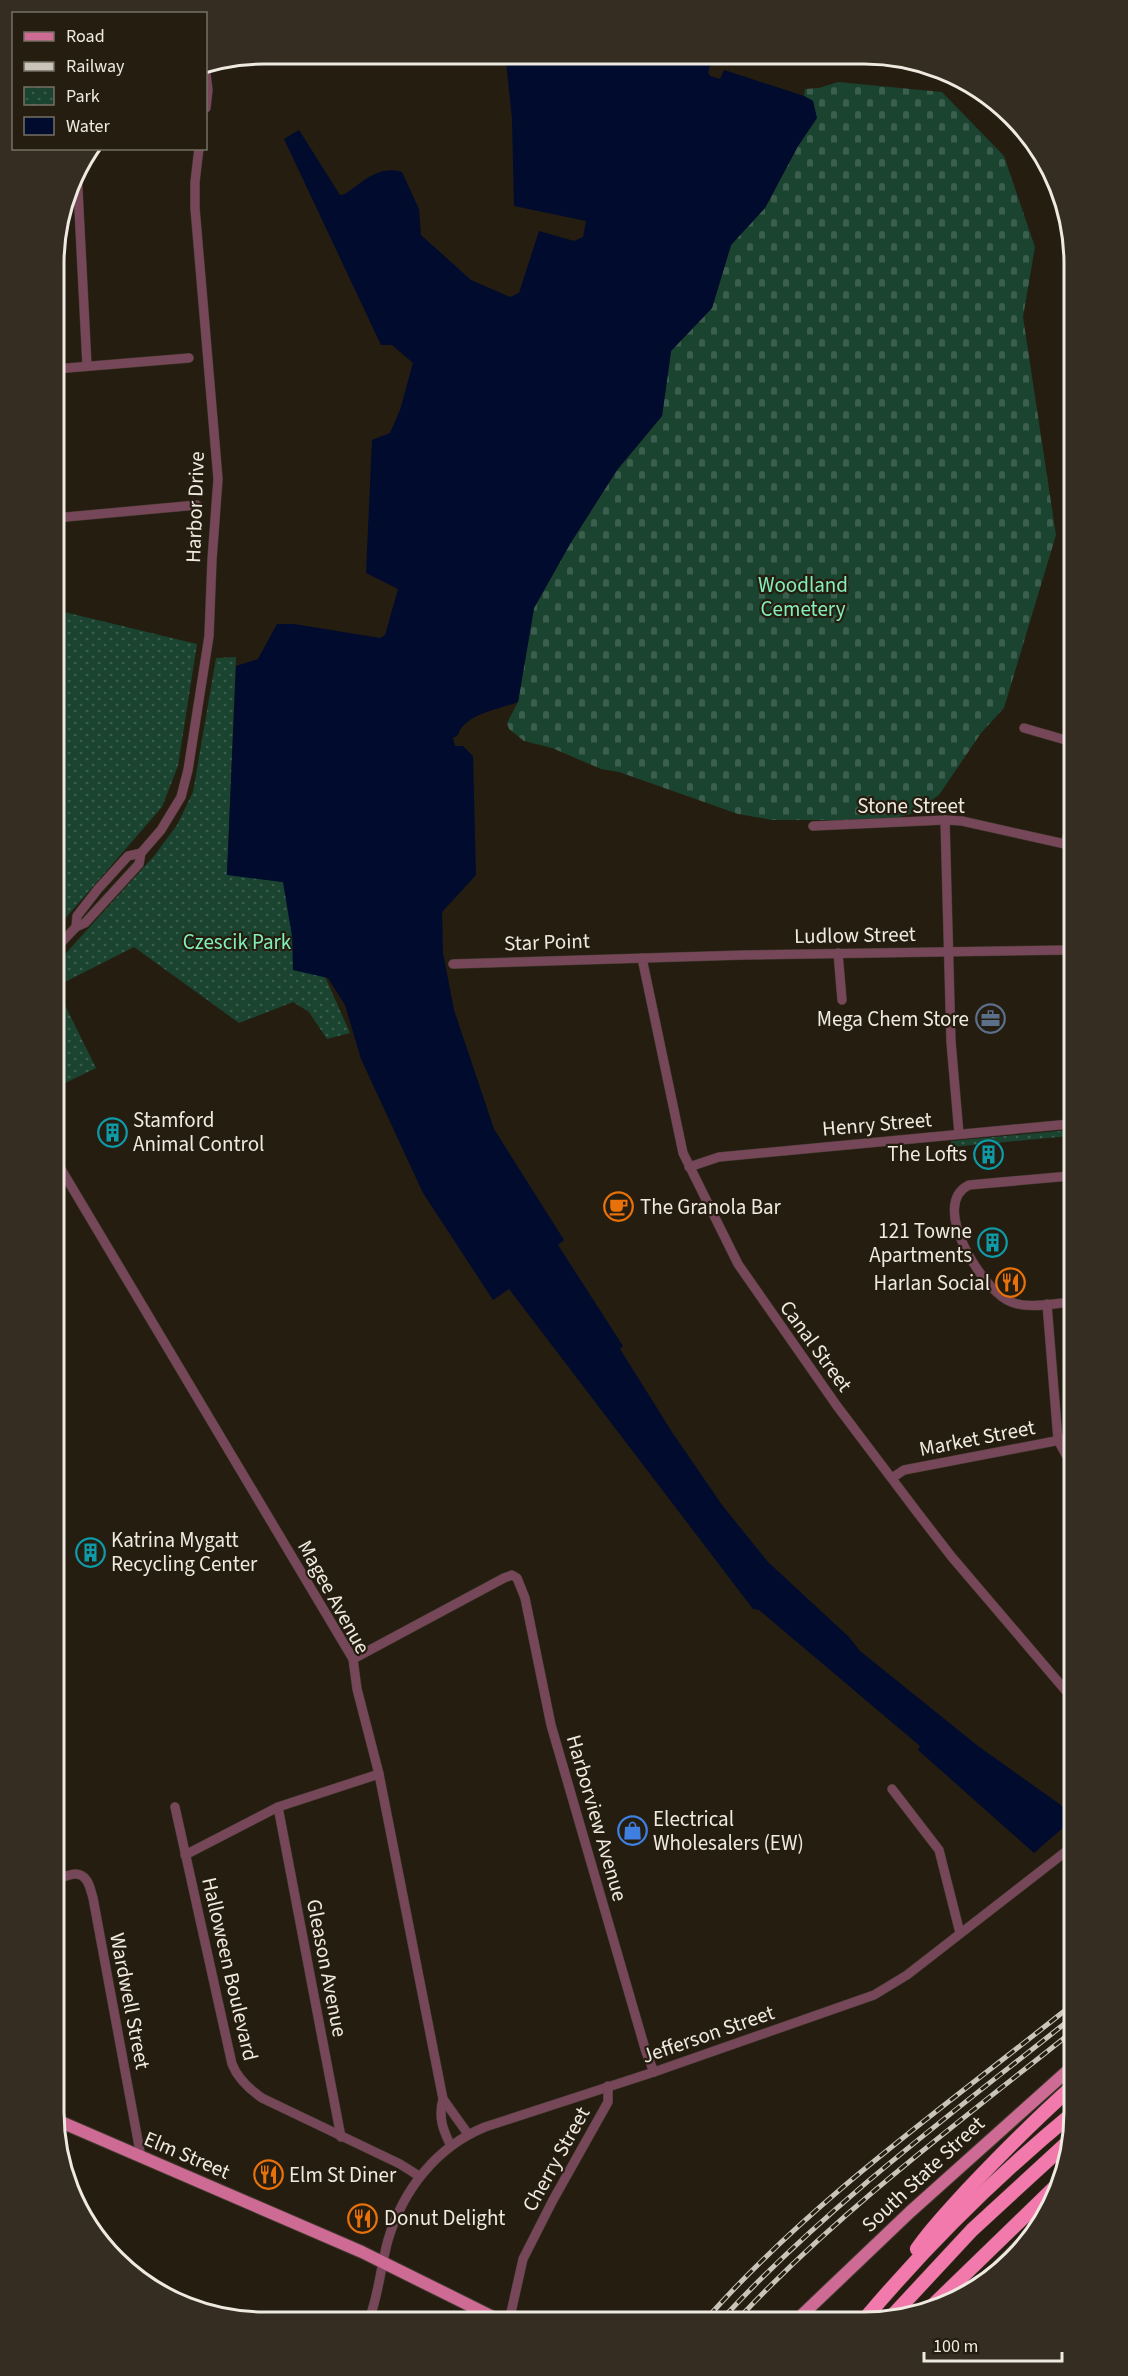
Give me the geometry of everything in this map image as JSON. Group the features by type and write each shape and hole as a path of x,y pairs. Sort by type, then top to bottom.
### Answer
{"highway":[{"path":"886,2294 936,2224 1012,2143 1063,2095"},
{"path":"871,2311 972,2204 1063,2123"},
{"path":"899,2308 972,2230 1060,2149"},
{"path":"945,2294 1044,2197"}],"main road":[{"name":"South State Street","path":"805,2312 893,2227 1063,2075"},
{"name":"Elm Street","path":"65,2124 384,2263 483,2312"}],"street":[{"path":"207,82 207,99"},
{"name":"Harbor Drive","path":"65,939 76,927 86,923 139,864 141,853 161,830 181,797 188,770 209,636 212,554 218,486 195,208 199,150"},
{"path":"77,195 87,366"},
{"path":"65,368 189,358"},
{"path":"65,517 197,505"},
{"path":"1024,728 1064,739"},
{"path":"945,820 951,1042 959,1134"},
{"name":"Stone Street","path":"813,826 962,821 1064,844"},
{"name":"Harbor Drive","path":"76,927 77,916 106,880 128,856 141,853"},
{"name":"Ludlow Street","path":"642,958 1064,950"},
{"path":"838,953 842,1000"},
{"name":"Star Point","path":"453,963 642,958"},
{"name":"Canal Street","path":"642,958 681,1148 749,1282 837,1406 951,1556 1063,1688"},
{"name":"Henry Street","path":"689,1167 719,1157 1064,1125"},
{"name":"Magee Avenue","path":"65,1175 353,1659 357,1689 379,1774 443,2099 440,2118 442,2129 451,2146"},
{"path":"1063,1303 1029,1305 1009,1301 993,1288 965,1251 958,1234 955,1204 962,1188 969,1185 1064,1177"},
{"path":"1047,1304 1058,1440 1063,1450"},
{"name":"Market Street","path":"892,1478 904,1470 1063,1439"},
{"name":"Harborview Avenue","path":"353,1659 512,1575 517,1578 525,1598 551,1725 646,2052 654,2072"},
{"path":"185,1856 278,1807 379,1774"},
{"path":"892,1789 939,1850 960,1933"},
{"name":"Halloween Boulevard","path":"175,1807 235,2070 244,2083 262,2098 400,2164 419,2176"},
{"name":"Gleason Avenue","path":"278,1807 341,2137"},
{"name":"Jefferson Street","path":"371,2312 394,2221 419,2176 451,2146 468,2134 874,1995 907,1975 1063,1853"},
{"name":"Wardwell Street","path":"64,1876 76,1874 83,1876 88,1882 93,1898 141,2157"},
{"name":"Cherry Street","path":"511,2312 523,2259 552,2200 608,2102 608,2086"},
{"name":"Magee Avenue","path":"443,2099 468,2134"}],"green space":[{"name":"Woodland Cemetery","path":"838,82 942,92 1004,156 1035,247 1023,317 1056,535 1004,708 981,733 939,795 913,813 889,820 772,820 738,814 619,772 601,769 552,748 524,741 509,729 507,723 518,702 534,608 570,544 617,470 662,416 671,351 712,308 731,245 765,208 798,146 816,119 813,101 804,96 805,89 819,88"},
{"path":"65,612 197,644 178,766 162,807 65,919"},
{"name":"Czescik Park","path":"236,657 227,874 283,882 350,1033 327,1039 309,1012 293,1002 239,1023 134,947 65,982 65,955 154,856 177,825 193,792 216,658"},
{"path":"65,1004 96,1068 65,1083"},
{"path":"1064,1131 1064,1137 952,1147 951,1141"}],"water":[{"path":"711,64 708,72 710,76 720,79 724,70 804,96 813,101 817,118 798,146 765,208 731,245 712,308 671,351 662,416 617,470 570,544 534,608 518,702 475,717 467,722 453,738 455,746 463,746 473,756 476,875 442,912 443,953 454,1010 494,1129 564,1240 558,1245 623,1346 620,1349 672,1432 722,1505 768,1562 849,1637 860,1651 978,1746 1063,1807 1063,1828 1034,1853 918,1750 920,1746 759,1610 753,1609 509,1289 493,1300 423,1193 361,1059 345,1005 328,978 293,970 292,936 283,882 227,875 236,666 258,659 277,624 294,624 380,638 385,635 398,589 366,573 372,440 390,433 400,410 413,363 392,345 381,345 284,139 299,130 340,195 379,173 394,170 402,172 419,209 421,235 471,280 510,297 519,293 539,231 574,241 583,237 586,221 514,206 512,119 506,65"}],"railway":[{"path":"713,2312 750,2272 838,2191 1063,2012"},
{"path":"729,2312 807,2235 850,2197 1063,2025"},
{"path":"745,2312 819,2239 860,2203 1063,2039"}],"place":[{"name":"Mega Chem Store","path":"990,1019"},
{"name":"Stamford Animal Control","path":"112,1132"},
{"name":"The Lofts","path":"988,1154"},
{"name":"The Granola Bar","path":"619,1207"},
{"name":"121 Towne Apartments","path":"993,1243"},
{"name":"Harlan Social","path":"1011,1283"},
{"name":"Katrina Mygatt Recycling Center","path":"90,1552"},
{"name":"Electrical Wholesalers (EW)","path":"632,1831"},
{"name":"Elm St Diner","path":"268,2175"},
{"name":"Donut Delight","path":"363,2218"}]}
